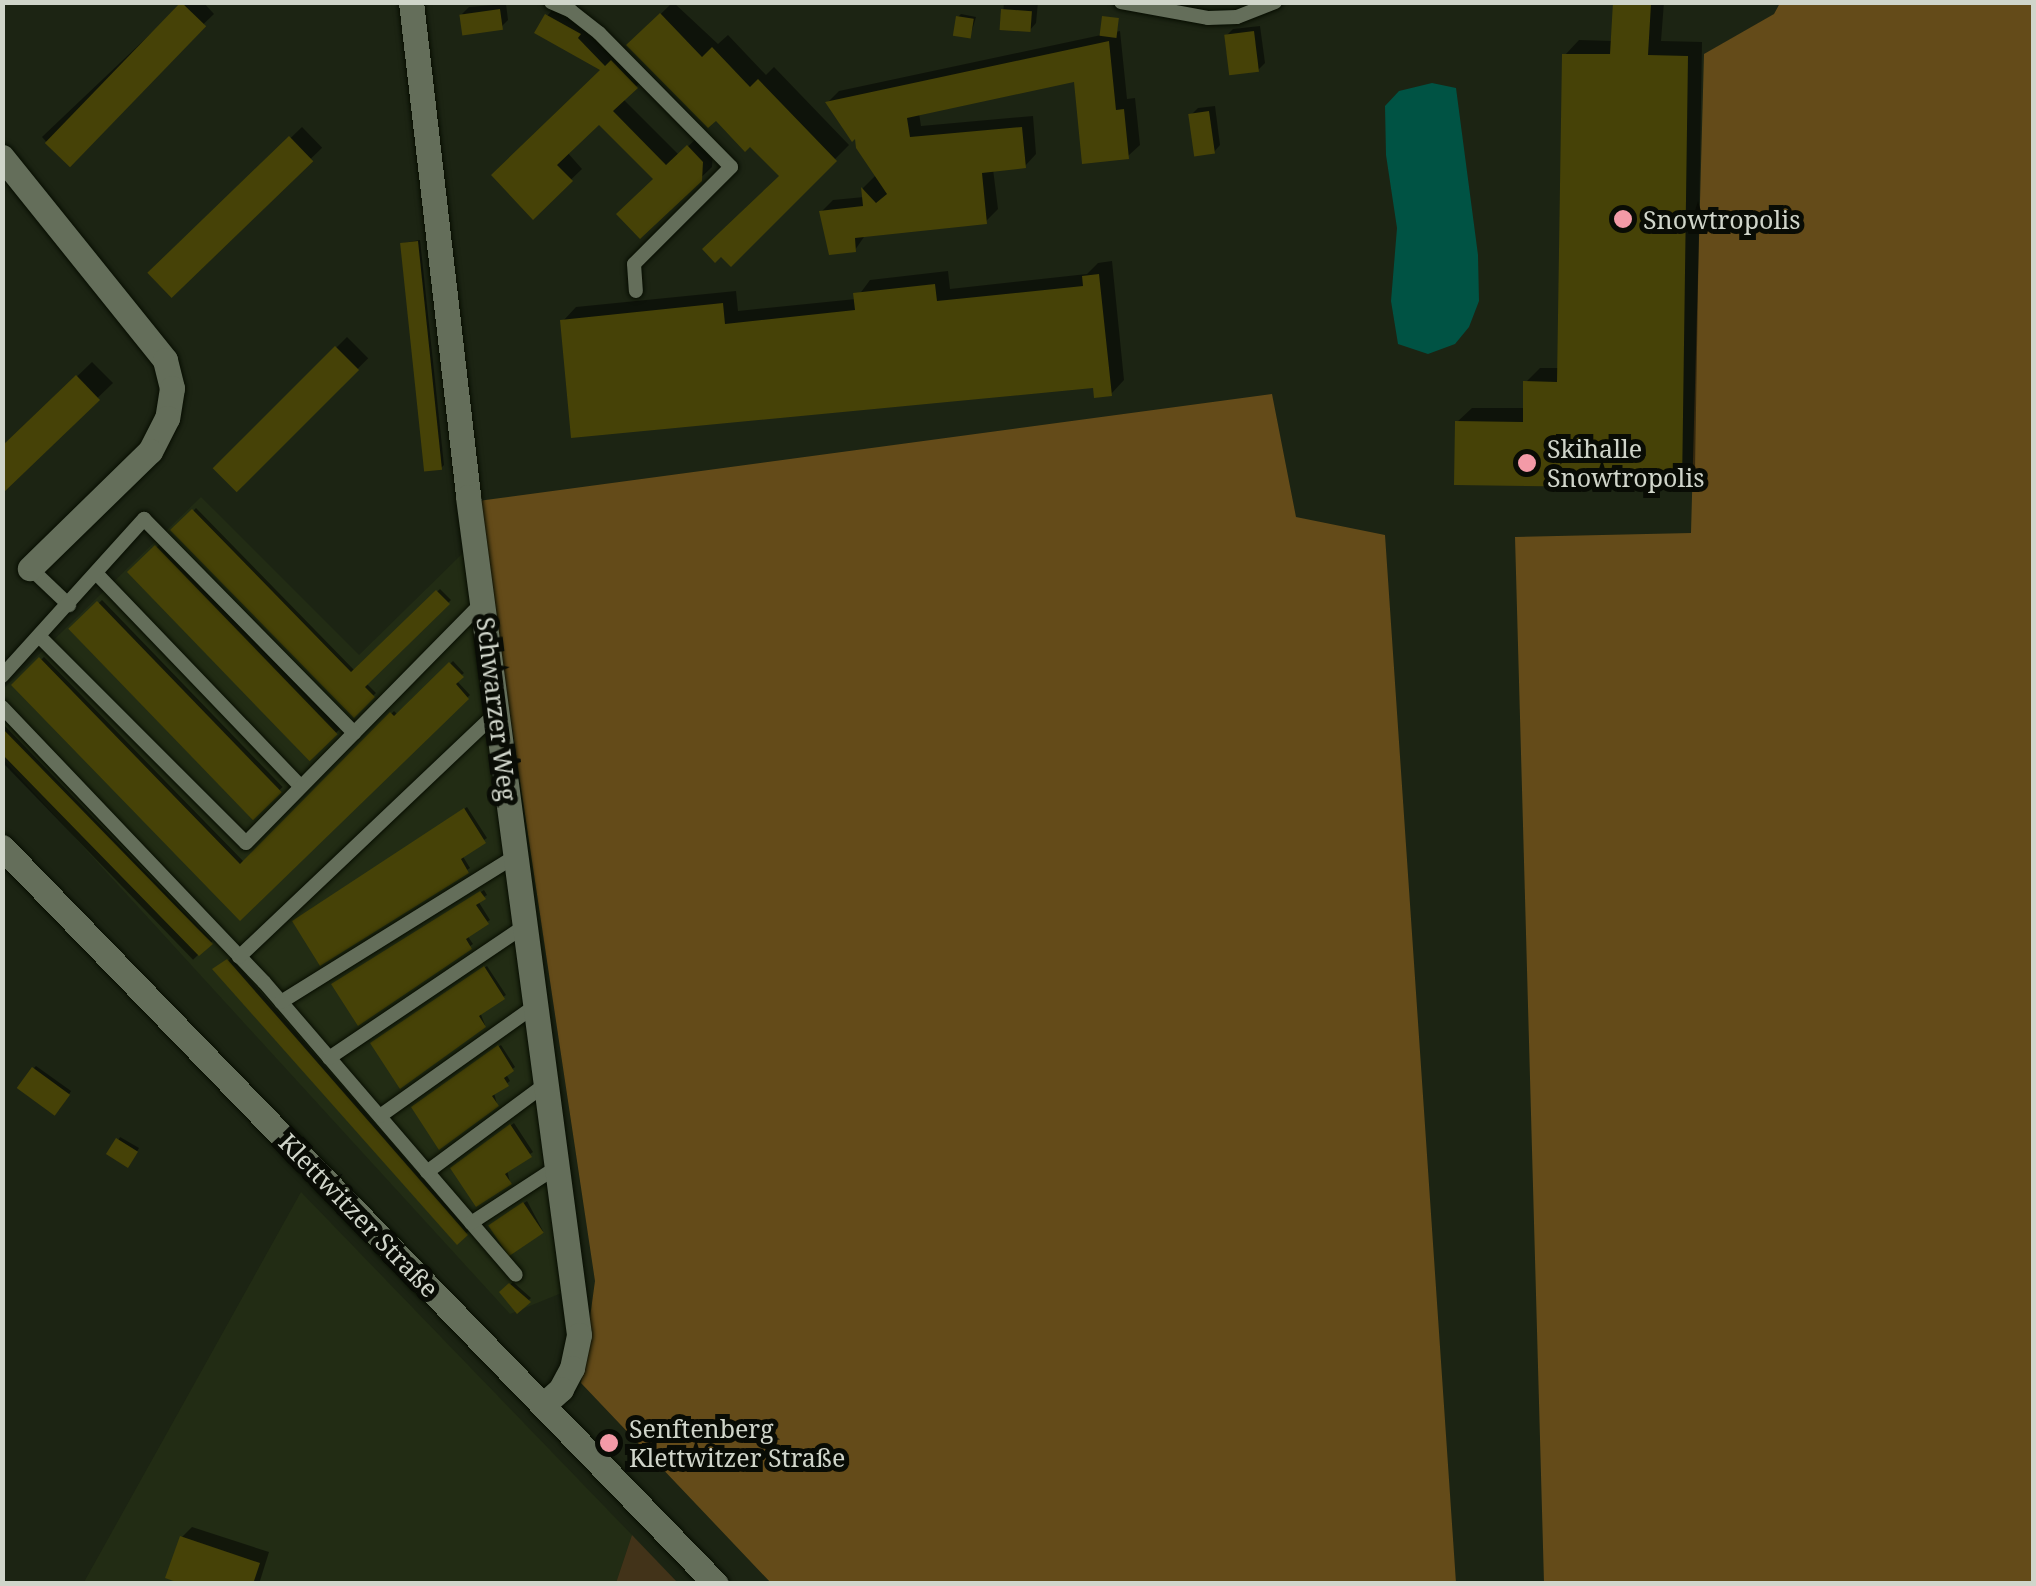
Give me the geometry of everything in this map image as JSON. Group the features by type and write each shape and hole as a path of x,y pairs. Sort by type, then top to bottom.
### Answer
{"street":[{"name":"Schwarzer Weg","path":"412,3 496,713 580,1335 572,1368 561,1389 544,1405"},
{"path":"2,158 165,360 172,388 167,418 150,451 30,568"},
{"name":"Klettwitzer Straße","path":"2,847 716,1584"}],"lane":[{"path":"550,2 571,11 599,33 730,168 634,264 636,290"},
{"path":"1120,2 1208,18 1237,18 1275,2"},
{"path":"2,676 144,519 354,733"},
{"path":"30,568 69,605"},
{"path":"96,573 301,787"},
{"path":"40,637 246,842 483,603"},
{"path":"2,707 281,1002 516,1275"},
{"path":"239,957 496,713"},
{"path":"281,1002 516,856"},
{"path":"330,1058 525,926"},
{"path":"380,1116 536,1005"},
{"path":"427,1172 546,1084"},
{"path":"471,1223 557,1167"}],"shaded area":[{"path":"1780,3 2033,3 2033,1583 1544,1583 1515,537 1691,533 1704,54 1774,14"},
{"path":"1272,394 1296,517 1385,535 1456,1583 771,1583 581,1383 595,1281 478,501"},
{"path":"201,497 359,655 465,551 564,1292 510,1314 3,759 3,689"},
{"path":"301,1192 632,1535 616,1583 83,1584"},
{"path":"632,1535 678,1583 616,1583"}],"water":[{"path":"1432,83 1456,88 1478,255 1479,301 1469,327 1455,344 1428,354 1398,344 1391,301 1397,228 1386,155 1385,106 1399,91"}],"building":[{"path":"181,2 206,26 70,167 45,143"},
{"name":"Snowtropolis","path":"1613,2 1651,4 1648,55 1688,56 1682,488 1454,485 1455,421 1523,422 1523,381 1557,382 1562,54 1610,54"},
{"path":"500,9 503,30 462,36 459,15"},
{"path":"1001,9 1032,11 1030,32 1000,30"},
{"path":"660,13 702,57 712,47 750,87 758,79 837,161 731,267 721,257 715,263 702,249 779,176 750,147 745,152 716,121 708,128 626,45"},
{"path":"545,14 581,34 578,38 605,66 611,60 638,88 613,111 666,165 687,145 703,162 702,181 640,239 616,214 653,179 599,125 557,165 573,181 533,220 491,175 600,70 534,33"},
{"path":"956,16 974,19 971,39 953,36"},
{"path":"1102,16 1119,18 1116,38 1100,36"},
{"path":"1254,31 1259,72 1229,75 1224,35"},
{"path":"1109,41 1116,110 1124,109 1129,159 1082,164 1074,82 907,118 910,137 1022,127 1026,168 982,173 987,224 855,238 856,252 829,255 819,211 863,206 861,187 876,203 887,194 856,148 855,139 852,142 825,102"},
{"path":"1209,111 1215,154 1194,157 1188,114"},
{"path":"289,136 313,161 172,298 147,273"},
{"path":"418,241 442,470 424,472 400,243"},
{"path":"1099,274 1112,396 1094,398 1093,388 571,438 560,320 723,303 725,324 855,310 853,293 935,284 937,301 1083,286 1082,276"},
{"path":"335,346 359,370 237,492 213,468"},
{"path":"76,375 100,400 2,494 2,446"},
{"path":"192,509 351,672 436,590 450,604 365,687 375,697 354,718 170,530"},
{"path":"155,545 338,734 310,761 127,572"},
{"path":"97,601 282,792 253,820 68,629"},
{"path":"39,657 240,864 390,712 394,716 449,662 464,677 456,684 469,699 240,921 11,685"},
{"path":"2,728 213,944 199,956 2,754"},
{"path":"464,808 486,843 461,859 469,873 320,966 292,921"},
{"path":"480,891 486,899 476,905 489,924 466,939 472,949 358,1026 331,984"},
{"path":"227,959 468,1235 457,1245 212,969"},
{"path":"484,966 505,999 479,1016 486,1027 400,1089 370,1043"},
{"path":"498,1045 514,1071 504,1078 509,1086 492,1096 499,1106 439,1150 411,1107"},
{"path":"32,1067 70,1095 55,1116 17,1088"},
{"path":"510,1124 532,1157 505,1174 512,1184 476,1207 450,1168"},
{"path":"116,1138 138,1152 128,1168 106,1154"},
{"path":"523,1202 544,1233 509,1256 488,1225"},
{"path":"509,1283 531,1302 517,1314 499,1292"},
{"path":"180,1536 260,1563 253,1584 182,1584 165,1578"}],"place":[{"name":"Snowtropolis","path":"1623,219"},
{"name":"Skihalle Snowtropolis","path":"1527,463"},
{"name":"Senftenberg Klettwitzer Straße","path":"609,1443"}]}
